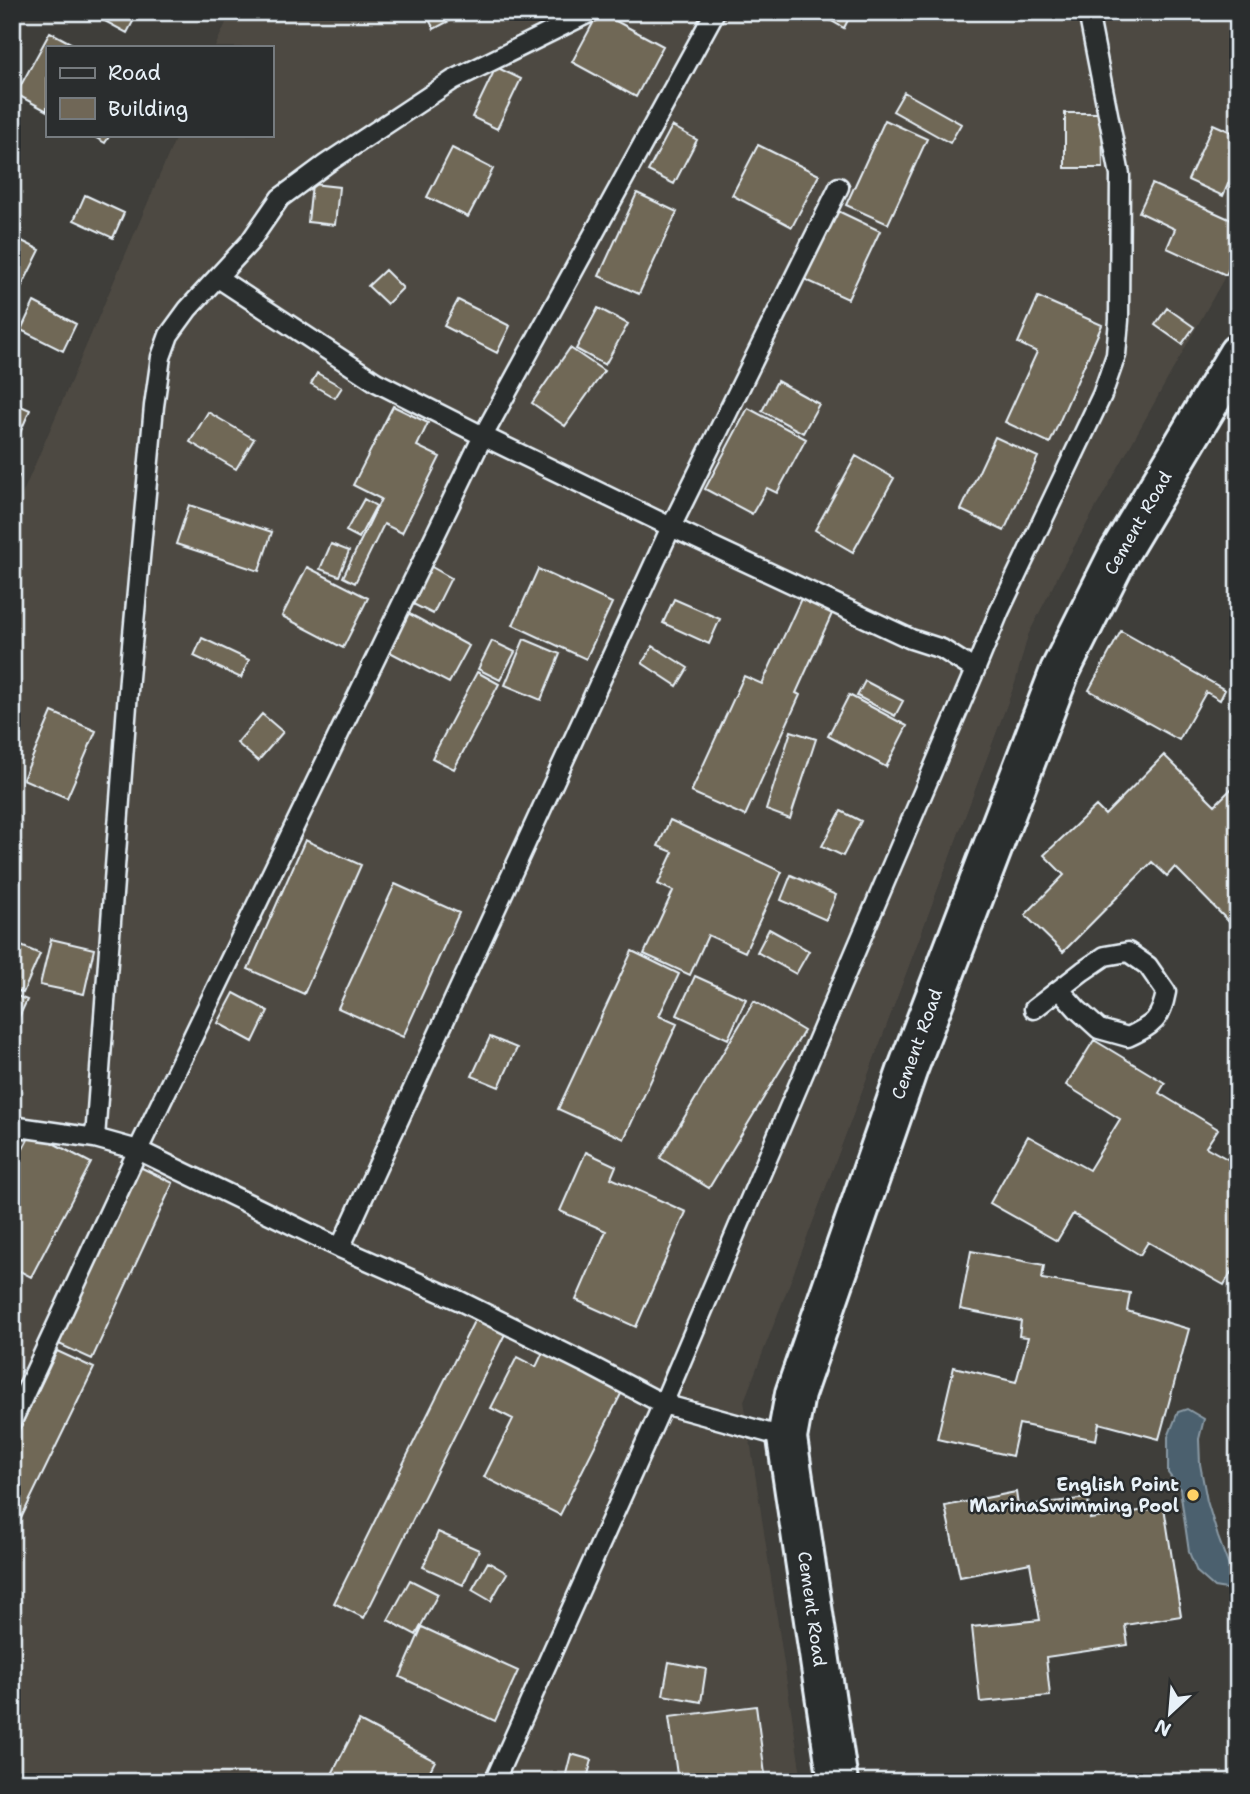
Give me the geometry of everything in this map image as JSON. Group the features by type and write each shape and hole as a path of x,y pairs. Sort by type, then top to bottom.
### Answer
{"main road":[{"name":"Cement Road","path":"838,1782 787,1438 795,1394 906,1071 1060,671 1118,555 1238,354"}],"lane":[{"path":"95,1138 129,678 154,406 160,357 169,335 188,309 249,243 280,198 326,164 453,80 592,12"},
{"path":"12,1421 138,1150 483,436 715,12"},
{"path":"494,1782 663,1404 999,612 1102,395 1116,355 1119,320 1120,175 1088,12"},
{"path":"340,1248 671,527 839,187"},
{"path":"218,278 376,382 671,527 911,639 942,649 975,670"},
{"path":"1034,1009 1105,957 1128,952 1148,966 1166,992 1163,1007 1150,1026 1128,1037 1099,1029 1060,990"},
{"path":"12,1126 95,1138 138,1150 340,1248 458,1300 663,1404 787,1438"}],"shaded area":[{"path":"231,12 1238,12 1238,253 1062,568 1028,635 1015,683 744,1401 802,1782 12,1782 12,518 177,136 273,136 273,46 215,46"}],"water":[{"name":"English Point MarinaSwimming Pool","path":"1187,1409 1204,1419 1199,1439 1200,1464 1207,1501 1238,1591 1214,1587 1197,1572 1189,1552 1180,1489 1168,1473 1168,1437 1178,1412"}],"building":[{"path":"88,12 138,12 127,33"},
{"path":"425,12 466,12 434,29"},
{"path":"599,12 663,46 636,97 572,62"},
{"path":"816,12 852,12 844,28"},
{"path":"50,32 76,46 46,46 46,110 16,94"},
{"path":"496,67 521,79 497,129 472,117"},
{"path":"904,92 961,124 950,143 893,111"},
{"path":"1065,113 1102,113 1103,168 1065,168"},
{"path":"885,120 927,139 888,224 846,205"},
{"path":"1213,124 1238,135 1238,166 1236,165 1223,196 1188,180"},
{"path":"672,126 697,140 674,184 648,171"},
{"path":"93,136 109,136 105,143"},
{"path":"758,145 819,175 792,227 732,195"},
{"path":"452,148 493,169 468,217 427,197"},
{"path":"312,184 339,187 335,225 308,222"},
{"path":"1152,184 1238,223 1238,250 1226,275 1167,248 1175,229 1139,212"},
{"path":"637,193 677,212 639,294 599,276"},
{"path":"85,195 124,213 113,238 74,220"},
{"path":"836,210 880,231 848,299 804,279"},
{"path":"12,236 40,250 12,306"},
{"path":"385,270 403,288 387,304 368,286"},
{"path":"1038,297 1102,325 1050,443 1005,422 1037,352 1018,343"},
{"path":"458,300 510,326 497,353 444,326"},
{"path":"34,302 76,324 63,351 21,330"},
{"path":"598,308 628,324 605,365 576,349"},
{"path":"1167,308 1194,327 1182,344 1155,325"},
{"path":"570,348 604,371 565,426 532,403"},
{"path":"317,373 342,387 335,398 311,384"},
{"path":"777,381 819,404 803,433 762,411"},
{"path":"12,402 30,410 12,451"},
{"path":"393,406 428,423 417,446 440,457 402,533 384,524 355,583 343,577 381,499 353,485"},
{"path":"748,408 806,439 777,493 767,488 752,514 705,489"},
{"path":"208,412 254,439 236,469 190,442"},
{"path":"995,437 1038,457 1004,531 961,510"},
{"path":"856,456 894,478 853,552 815,530"},
{"path":"12,473 19,476 12,491"},
{"path":"364,499 376,506 359,538 346,531"},
{"path":"189,505 272,532 259,571 176,544"},
{"path":"331,544 349,551 339,576 320,569"},
{"path":"430,566 451,578 433,614 411,603"},
{"path":"307,567 368,598 343,648 282,616"},
{"path":"538,569 612,603 586,659 513,625"},
{"path":"804,592 835,607 796,693 800,695 745,816 691,792 744,676 762,684"},
{"path":"674,599 720,619 709,644 663,623"},
{"path":"406,612 469,646 449,683 386,650"},
{"path":"1121,631 1225,690 1220,700 1206,692 1179,740 1089,690"},
{"path":"202,638 249,660 241,678 194,656"},
{"path":"524,639 560,654 541,700 505,685"},
{"path":"492,641 515,652 500,680 478,669"},
{"path":"653,646 688,668 677,686 642,663"},
{"path":"477,672 499,684 454,769 432,758"},
{"path":"865,681 903,701 895,716 857,696"},
{"path":"849,695 907,726 886,767 828,736"},
{"path":"52,712 96,731 67,798 23,779"},
{"path":"262,714 283,732 258,761 237,743"},
{"path":"791,731 816,739 790,819 766,810"},
{"path":"1164,755 1215,805 1233,787 1238,791 1238,931 1175,867 1167,876 1152,862 1063,952 1025,915 1064,875 1044,855 1096,806 1105,815"},
{"path":"841,811 861,821 843,856 822,846"},
{"path":"670,820 782,872 745,952 708,935 690,975 644,954 673,891 658,884 673,852 658,846"},
{"path":"305,840 361,865 304,994 248,969"},
{"path":"791,875 836,895 826,920 781,900"},
{"path":"395,884 459,913 403,1037 338,1008"},
{"path":"769,929 809,951 796,974 757,952"},
{"path":"51,939 94,949 84,994 40,985"},
{"path":"12,942 40,954 23,993 12,988"},
{"path":"632,951 679,974 659,1016 677,1024 624,1139 558,1109"},
{"path":"695,976 746,999 728,1039 677,1015"},
{"path":"234,993 268,1011 253,1042 218,1023"},
{"path":"12,994 27,1000 12,1032"},
{"path":"754,1001 804,1031 709,1188 660,1158"},
{"path":"490,1037 517,1048 499,1087 472,1076"},
{"path":"1094,1040 1165,1083 1159,1093 1218,1129 1206,1147 1238,1165 1238,1260 1224,1285 1148,1242 1140,1255 1073,1214 1057,1241 990,1203 1028,1136 1089,1170 1120,1119 1066,1085"},
{"path":"32,1132 91,1163 31,1277 12,1267 12,1169"},
{"path":"586,1152 616,1166 611,1178 686,1212 636,1327 576,1300 606,1231 560,1211"},
{"path":"140,1167 173,1183 92,1359 59,1344"},
{"path":"971,1251 1044,1265 1042,1279 1130,1293 1127,1311 1189,1329 1159,1439 1099,1423 1096,1440 1019,1424 1012,1456 937,1439 954,1367 1016,1382 1028,1337 1019,1336 1021,1321 960,1309"},
{"path":"475,1319 505,1334 364,1618 334,1603"},
{"path":"544,1350 623,1390 560,1515 484,1477 513,1419 491,1408 517,1357 536,1367"},
{"path":"57,1351 94,1368 12,1537 12,1445"},
{"path":"1016,1492 1018,1506 1088,1498 1090,1519 1164,1507 1181,1616 1125,1625 1128,1645 1046,1657 1050,1696 980,1702 972,1627 1040,1620 1030,1563 960,1577 945,1506"},
{"path":"438,1532 479,1550 463,1585 423,1567"},
{"path":"488,1562 507,1573 491,1601 472,1590"},
{"path":"410,1580 438,1594 416,1635 388,1620"},
{"path":"422,1627 518,1671 495,1721 400,1677"},
{"path":"669,1662 706,1669 701,1702 663,1695"},
{"path":"756,1706 766,1782 678,1782 669,1717"},
{"path":"359,1721 435,1761 424,1782 328,1782"},
{"path":"571,1754 592,1760 586,1782 564,1782"}],"place":[{"name":"English Point MarinaSwimming Pool","path":"1193,1495"}]}
